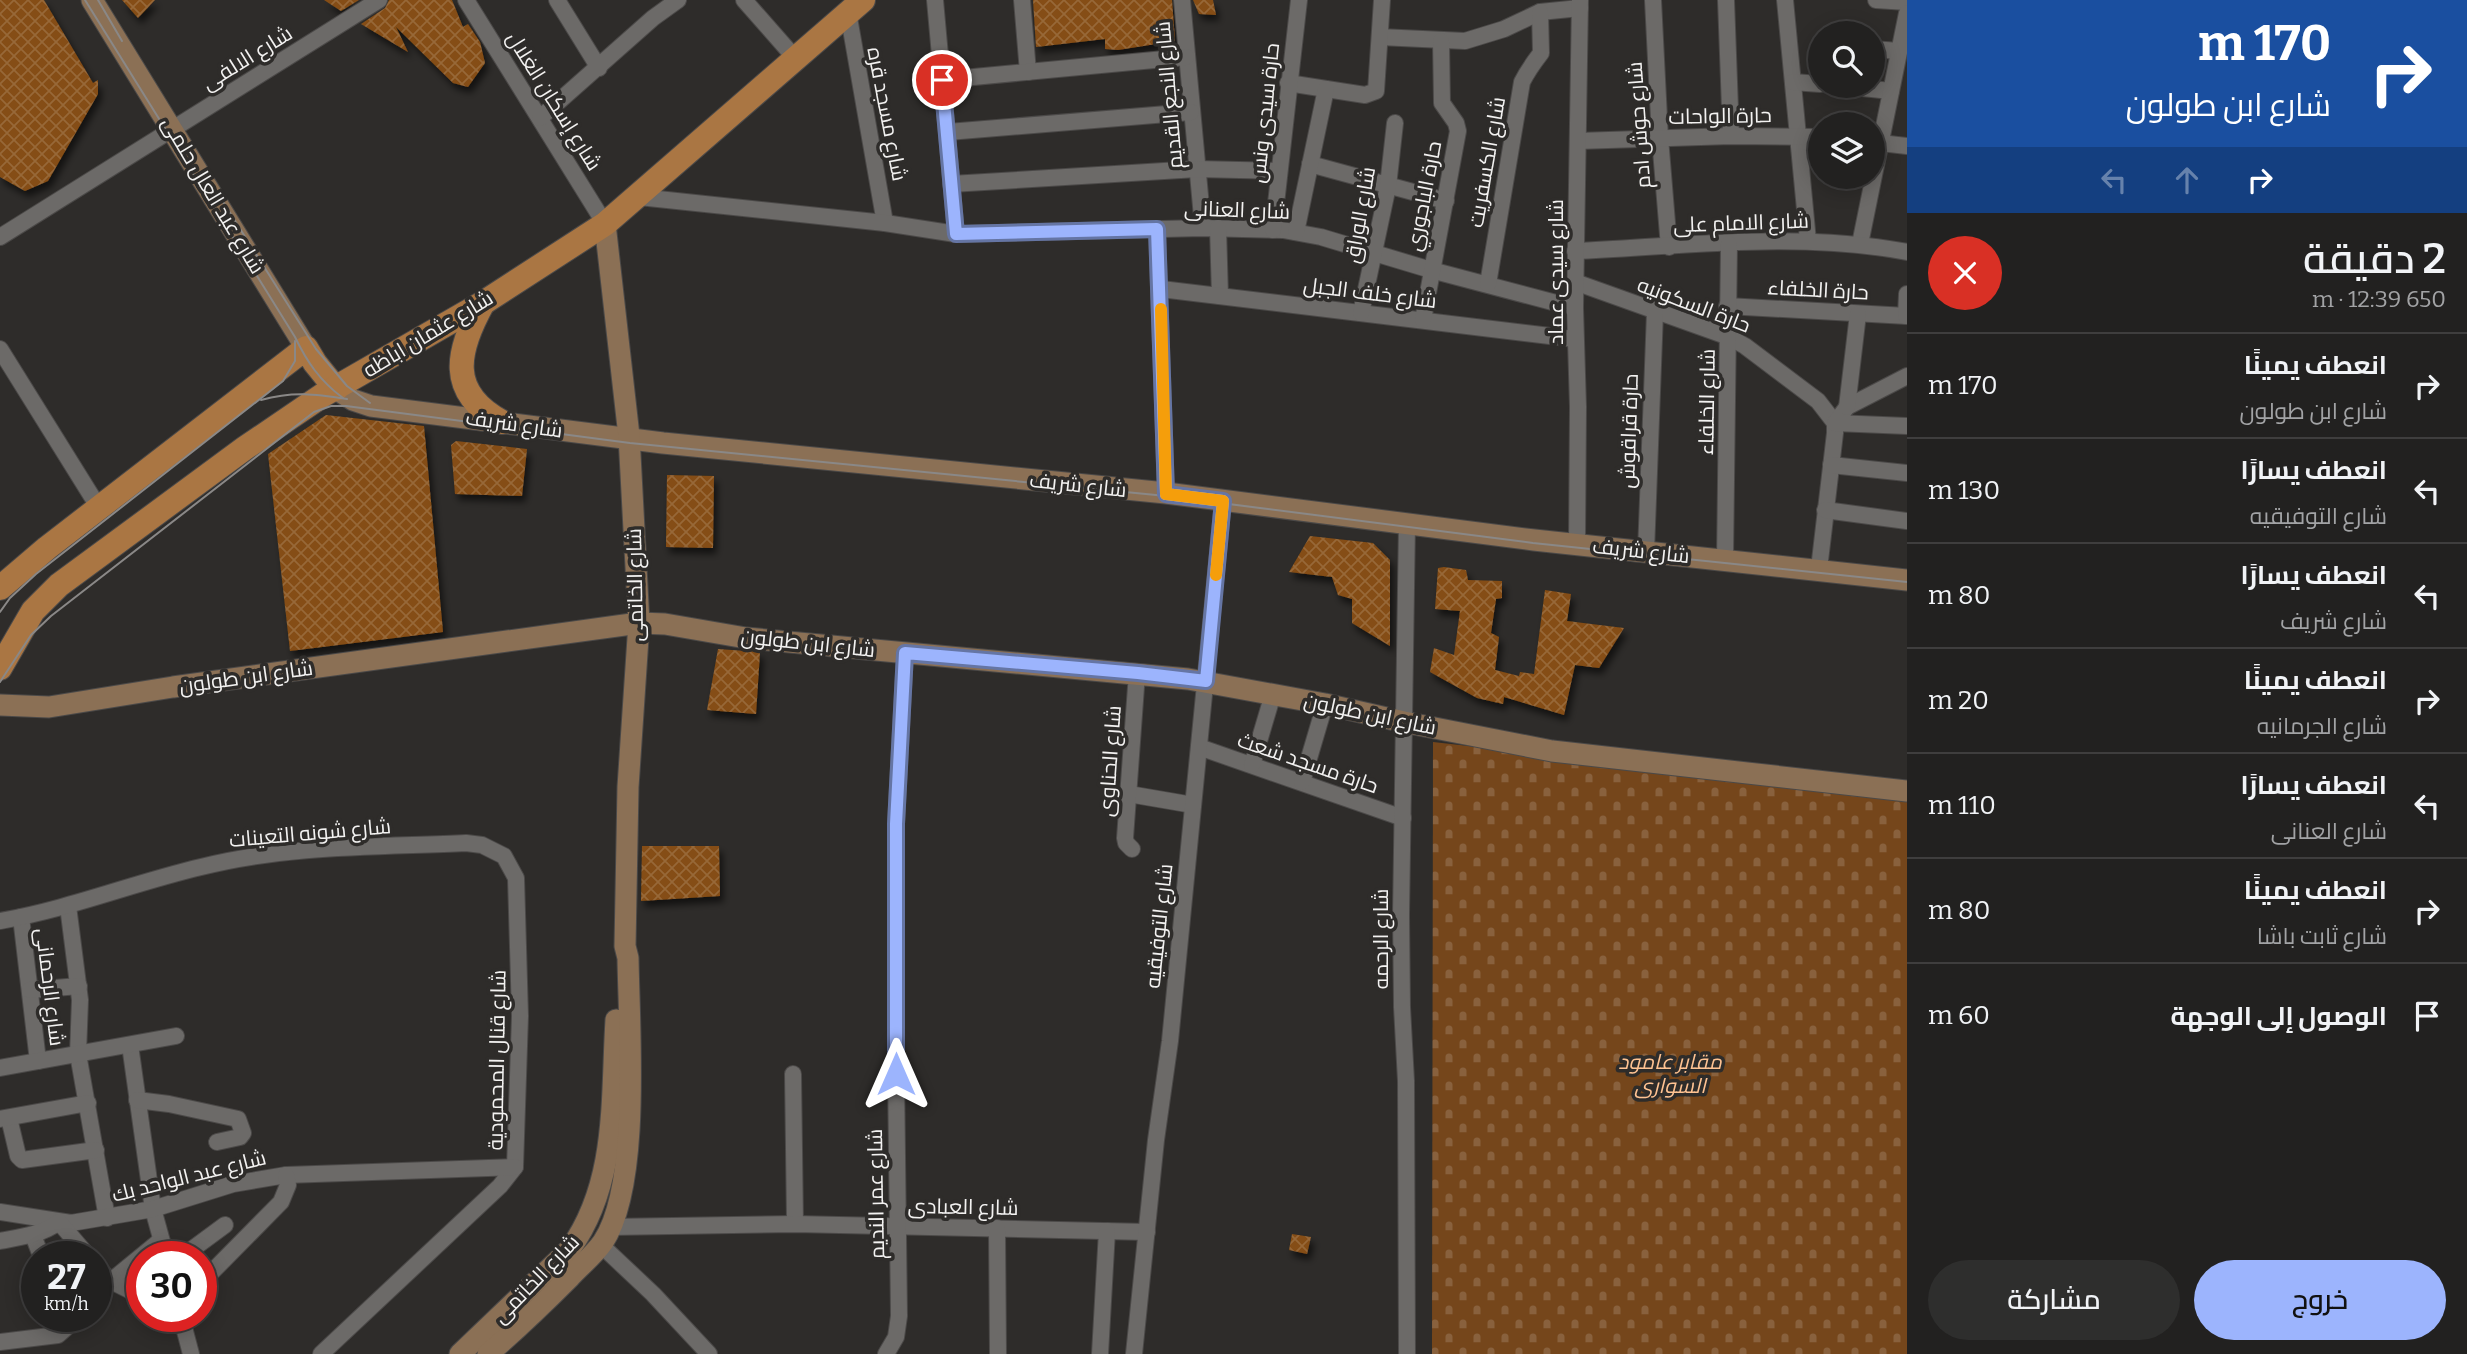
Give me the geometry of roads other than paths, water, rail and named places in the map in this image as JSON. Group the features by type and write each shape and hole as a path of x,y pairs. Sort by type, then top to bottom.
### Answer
{"main road":[{"name":"شارع عبد العال حلمى","path":"92,0 174,129 315,363 337,389"},
{"name":"شارع عثمان اباظه","path":"0,668 33,611 59,585 255,442 337,389 483,303 605,224 855,6"},
{"name":"شارع الخاتمى","path":"488,1354 529,1318 606,1236 622,1188 627,1154 629,997 625,946 628,787 639,624 629,439 605,224"},
{"path":"483,303 464,342 460,359 462,378 469,394 480,408 502,422"},
{"path":"0,588 306,348"},
{"name":"شارع شريف","path":"337,389 353,400 371,406 629,439 1166,494 1577,545 1907,580"},
{"name":"شارع ابن طولون","path":"0,705 49,707 186,685 639,624 665,624 746,638 1206,681 1552,751 1907,791"},
{"name":"شارع الخاتمى","path":"460,1354 570,1249 593,1212 604,1177 609,1146 619,962 625,946"}],"street":[{"name":"شارع الالفى","path":"0,237 379,0"},
{"name":"شارع إسكان الغلال","path":"466,0 605,224"},
{"path":"556,0 599,68"},
{"path":"540,118 653,18 678,0"},
{"path":"744,0 795,58"},
{"path":"935,0 956,234"},
{"path":"1023,0 1028,72"},
{"name":"شارع النجع القديم","path":"1182,0 1197,170 1210,228 1220,296"},
{"name":"حارة سيدى ونس","path":"1273,230 1299,0"},
{"path":"1289,83 1365,95 1376,91 1382,0"},
{"name":"شارع حوش ادم","path":"1653,0 1669,247"},
{"path":"1726,0 1731,136"},
{"path":"1784,0 1808,240"},
{"path":"1884,0 1907,2"},
{"path":"1380,37 1465,41 1504,29 1540,12 1580,4"},
{"name":"شارع سيدى عماد","path":"1577,545 1575,251 1580,4"},
{"name":"شارع مسجد قره","path":"855,6 869,145 885,223"},
{"name":"شارع الكسفريت","path":"1488,284 1522,82 1541,53 1540,12"},
{"path":"1885,112 1907,13"},
{"name":"حارة الباجوري","path":"1423,320 1458,131 1458,126 1442,103 1441,41"},
{"path":"1885,50 1899,51"},
{"path":"942,80 1186,58"},
{"path":"1793,82 1808,83"},
{"path":"1296,232 1326,89"},
{"path":"1885,90 1891,91"},
{"path":"948,132 1191,111"},
{"name":"شارع الوراق","path":"1361,313 1388,186 1395,123"},
{"name":"حارة الواحات","path":"1578,141 1808,136"},
{"path":"1885,144 1907,146"},
{"path":"1310,164 1446,201"},
{"path":"951,184 1197,170 1279,171"},
{"path":"1860,244 1869,189"},
{"name":"شارع العنانى","path":"639,197 885,223 956,234 1210,228 1296,232 1575,308"},
{"path":"1157,229 1166,494"},
{"name":"شارع الامام على","path":"1575,251 1808,240 1860,244 1907,252"},
{"name":"شارع الخلفاء","path":"1725,560 1729,244"},
{"name":"حارة السكونيه","path":"1575,282 1729,337 1760,355 1818,401 1835,423"},
{"name":"شارع خلف الجبل","path":"1161,289 1575,339"},
{"path":"1906,316 1907,294"},
{"name":"حارة الخلفاء","path":"1727,306 1906,316"},
{"name":"حارة قراقوش","path":"1646,552 1655,312"},
{"path":"1847,407 1858,314"},
{"path":"0,349 99,508"},
{"path":"1819,569 1835,423 1847,407 1907,376"},
{"path":"1835,423 1907,426"},
{"path":"1831,465 1907,473"},
{"name":"شارع التوفيقيه","path":"1134,1354 1170,1041 1223,501"},
{"path":"1825,510 1907,521"},
{"name":"شارع الرحمه","path":"1407,523 1401,915 1406,1080 1407,1354"},
{"name":"شارع عمر النديم","path":"886,1354 899,1327 896,824 905,653"},
{"name":"شارع الحناوى","path":"1132,849 1128,847 1125,838 1138,673"},
{"path":"1252,765 1273,694"},
{"path":"1302,782 1325,704"},
{"name":"حارة مسجد شعث","path":"1199,747 1403,818"},
{"path":"1129,794 1193,805"},
{"name":"شارع شونه التعينات","path":"0,921 68,906 202,866 279,853 466,843 482,845 504,856"},
{"name":"شارع قنال المحمودية","path":"321,1354 500,1186 515,1167 520,955 516,878 504,856"},
{"path":"68,906 79,986 78,1054 107,1218"},
{"name":"شارع الرحمانى","path":"21,917 38,1061"},
{"path":"30,990 79,986"},
{"path":"0,1068 176,1036"},
{"path":"112,1280 161,1240 153,1209 130,1045"},
{"path":"793,1074 795,1224"},
{"path":"137,1100 162,1102 238,1119 243,1133 240,1137 217,1142"},
{"path":"88,1103 4,1119 17,1154 22,1160 96,1150"},
{"name":"شارع عبد الواحد بك","path":"0,1212 59,1222 107,1218 153,1209 233,1184 286,1175 515,1167"},
{"path":"217,1267 281,1202 288,1185 286,1175"},
{"path":"0,1241 33,1235 48,1230 59,1222 75,1241"},
{"name":"شارع العبادى","path":"606,1236 795,1224 1147,1232"},
{"path":"203,1241 225,1225"},
{"path":"997,1228 998,1354"},
{"path":"1100,1354 1107,1231"},
{"path":"33,1235 35,1241"},
{"path":"606,1236 653,1294 709,1354"},
{"path":"0,1342 58,1335 61,1332"},
{"path":"185,1332 191,1354"}],"tram line":[{"path":"85,0 309,363 327,385 343,398"},
{"path":"98,0 122,41"},
{"path":"213,186 316,349 347,386 370,403"},
{"path":"0,612 10,598 36,574 283,381 295,361 295,341"},
{"path":"261,400 304,394 347,399"},
{"path":"0,682 31,635 51,616 314,412 331,406 630,443 1166,496 1533,543 1907,582"}],"park label":[{"name":"مقابر عامود السوارى","path":"1670,1074"}]}
